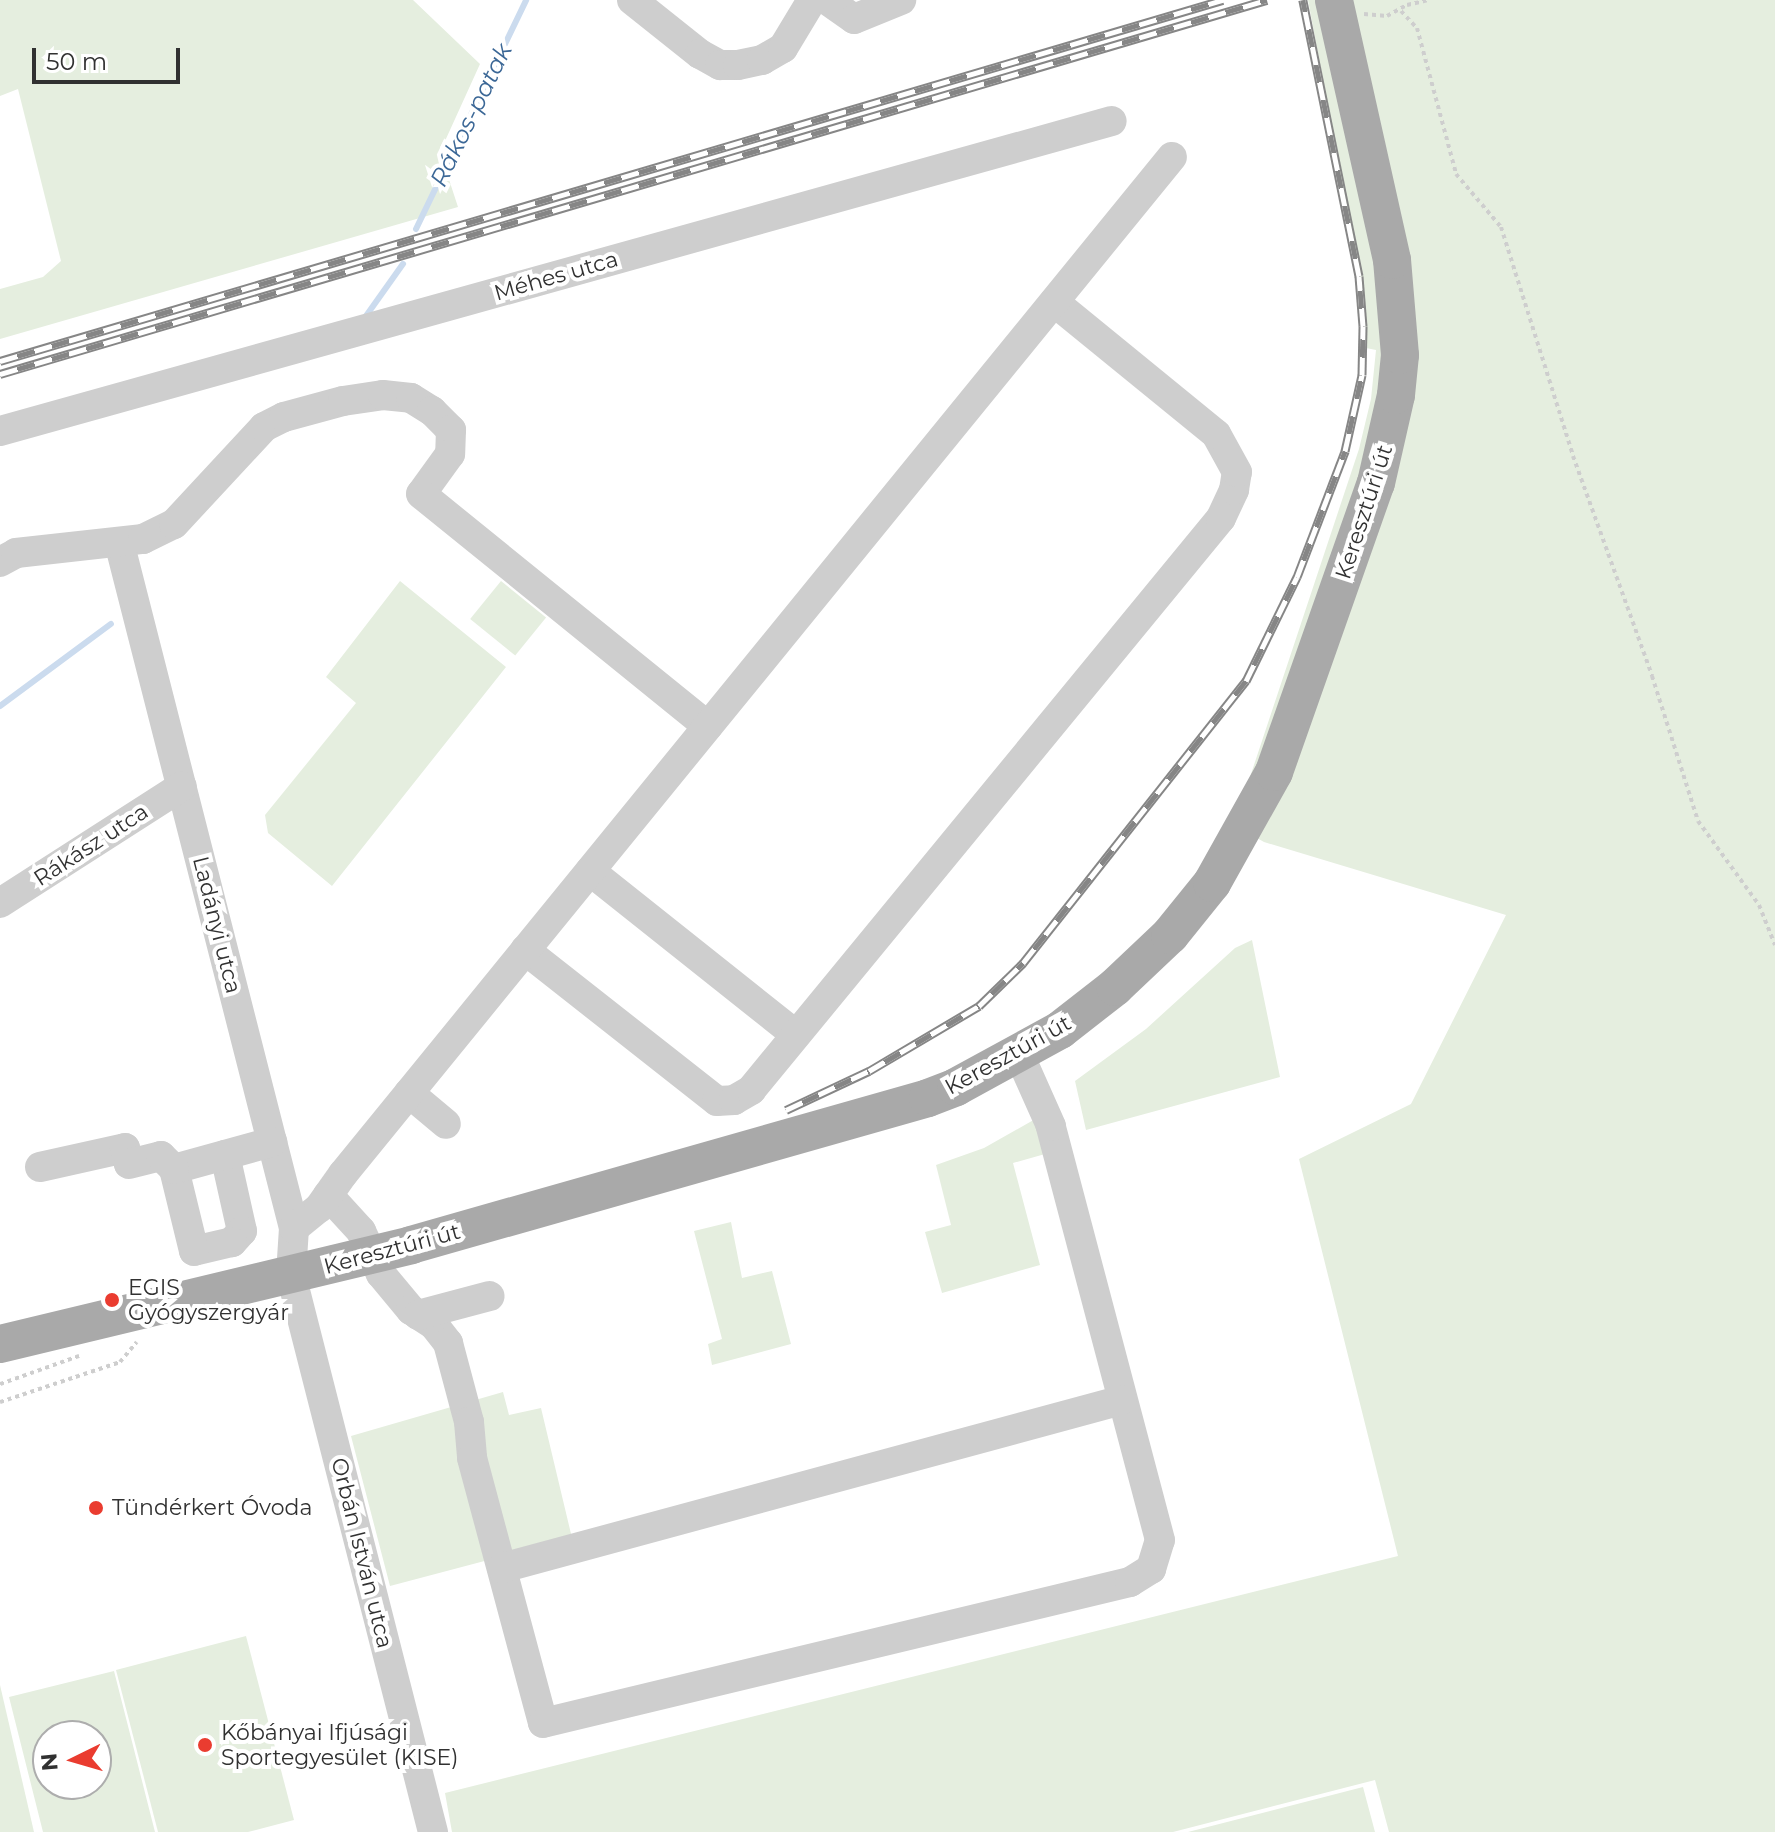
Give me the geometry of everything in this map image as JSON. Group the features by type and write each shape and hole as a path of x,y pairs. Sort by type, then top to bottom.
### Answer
{"main road":[{"name":"Keresztúri út","path":"0,1344 374,1254 884,1112 956,1087 1060,1030 1115,987 1170,935 1212,883 1274,772 1376,483 1396,395 1400,355 1392,260 1347,6"}],"street":[{"path":"632,0 700,54 720,65 762,60 783,48 812,0"},
{"path":"827,0 854,19 901,0"},
{"name":"Méhes utca","path":"0,431 1112,121"},
{"path":"294,1228 319,1208 525,950 1172,157"},
{"path":"525,950 717,1101 734,1100 751,1090 1221,518 1234,490 1237,472 1216,434 1054,302"},
{"path":"0,562 16,553 143,539 174,524 264,427 284,417 356,399 383,395 411,398 432,411 451,430 450,454 421,494 708,726"},
{"name":"Ladányi utca","path":"119,542 294,1228 291,1275"},
{"name":"Rákász utca","path":"0,903 182,786"},
{"path":"590,871 796,1035"},
{"path":"328,1195 361,1231 381,1274 426,1320 453,1356 469,1422 472,1458 543,1723 1130,1582 1151,1569 1160,1540 1051,1126 1019,1054"},
{"path":"409,1093 446,1124"},
{"path":"174,1169 272,1142"},
{"path":"40,1167 125,1148 129,1164 161,1156 174,1169 194,1251 232,1242 242,1231 225,1155"},
{"name":"Orbán István utca","path":"291,1275 433,1832"},
{"path":"426,1320 492,1303"},
{"path":"502,1568 1122,1400"}],"path":[{"path":"1347,6 1372,17 1401,11 1407,5 1429,0"},
{"path":"1401,11 1417,28 1456,174 1501,227 1573,456 1652,676 1698,821 1752,894 1775,945"},
{"path":"0,1402 120,1362 143,1334 129,1339"},
{"path":"0,1384 86,1354"}],"green space":[{"path":"0,0 413,0 480,64 440,152 458,207 0,339 0,289 43,277 61,261 18,89 0,96"},
{"path":"1308,0 1775,0 1775,1832 1389,1832 1375,1780 1173,1832 452,1832 445,1793 1398,1556 1299,1159 1411,1104 1506,915 1264,842 1227,821 1249,780 1359,449 1371,399 1376,350 1366,348 1365,305"},
{"path":"400,581 506,667 332,886 268,833 265,815 356,703 326,677"},
{"path":"501,581 546,618 515,656 470,619"},
{"path":"1252,940 1280,1077 1086,1130 1075,1081 1146,1029 1235,948"},
{"path":"1037,1118 1045,1154 1013,1163 1040,1265 942,1293 925,1232 951,1225 936,1165 984,1148"},
{"path":"731,1222 742,1278 772,1271 791,1344 712,1365 708,1344 722,1339 694,1231"},
{"path":"503,1392 509,1415 541,1408 572,1538 390,1586 351,1436"},
{"name":"Kőbányai Ifjúsági Sportegyesület (KISE)","path":"246,1636 294,1820 248,1832 158,1832 116,1670"},
{"path":"114,1671 155,1832 43,1832 35,1800 112,1800 112,1720 32,1720 32,1788 9,1697"},
{"path":"0,1685 34,1832 0,1832"},
{"path":"1363,1787 1375,1832 1188,1832"}],"waterway":[{"name":"Rákos-patak","path":"416,229 526,0"},
{"name":"Rákos-patak","path":"366,316 403,264"},
{"name":"Rákos-patak","path":"0,706 111,624"}],"railway":[{"path":"0,361 1223,0"},
{"path":"0,374 1267,0"},
{"path":"786,1110 869,1071 979,1006 1023,963 1246,681 1297,577 1345,451 1362,375 1363,326 1359,276 1303,0"}],"place":[{"name":"EGIS Gyógyszergyár","path":"112,1300"},
{"name":"Tündérkert Óvoda","path":"96,1508"},
{"name":"Kőbányai Ifjúsági Sportegyesület (KISE)","path":"205,1745"}]}
